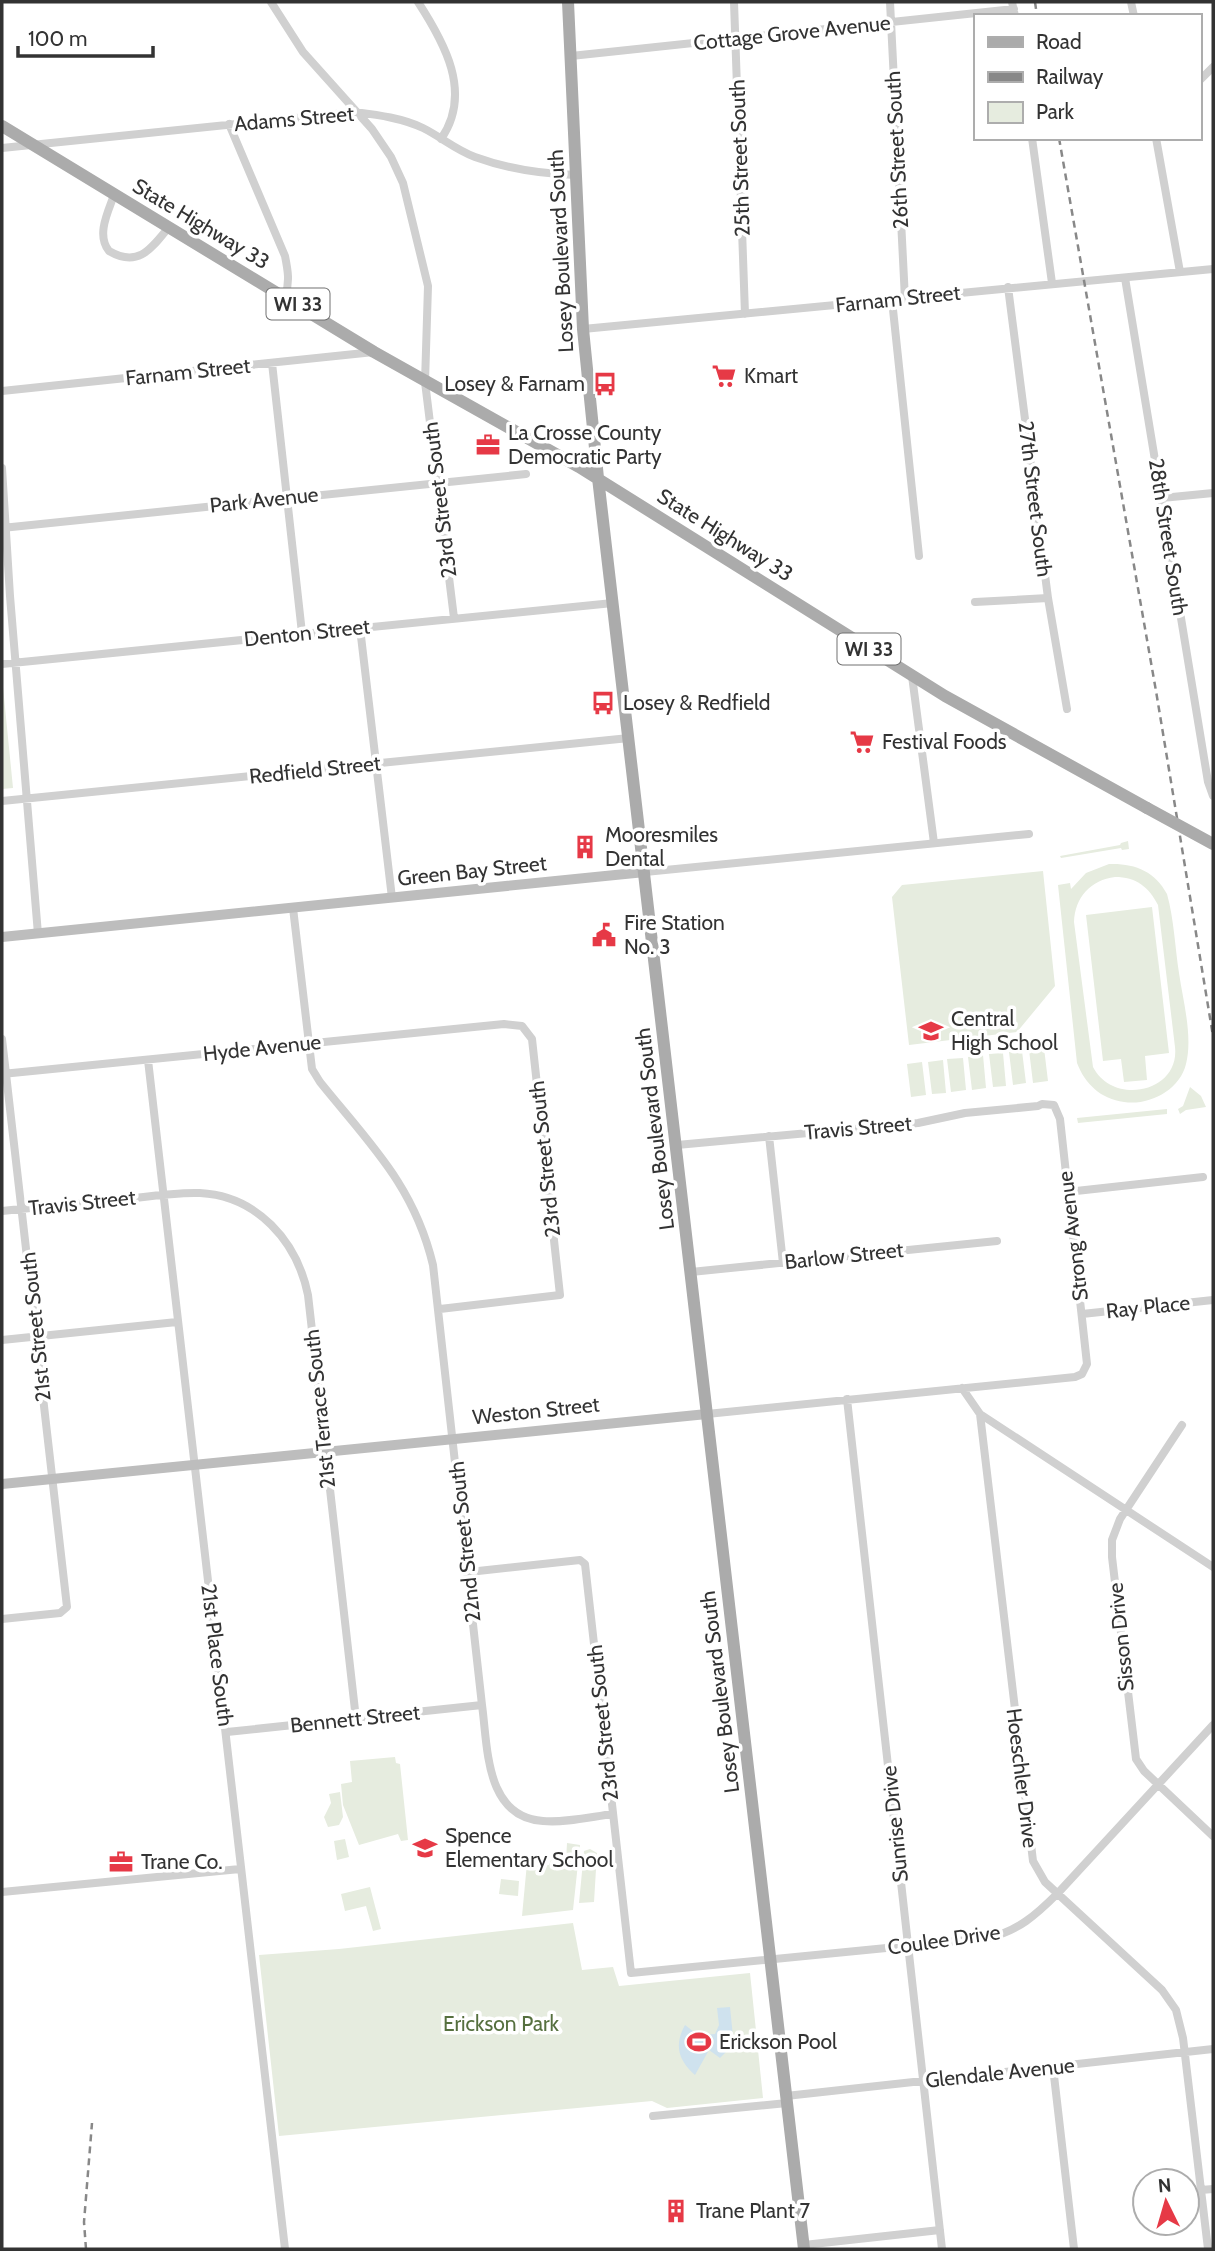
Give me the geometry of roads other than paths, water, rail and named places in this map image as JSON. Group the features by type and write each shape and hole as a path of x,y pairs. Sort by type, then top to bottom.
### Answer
{"main road":[{"name":"Losey Boulevard South","path":"568,2 583,329 598,478 804,2247"},
{"name":"State Highway 33","path":"2,125 374,352 598,478 912,676 1213,844"}],"street":[{"name":"23rd Street South","path":"271,2 295,41 372,129 391,156 403,183 429,296 425,382 454,618"},
{"path":"418,2 447,54 455,84 456,101 451,122 441,139"},
{"name":"25th Street South","path":"734,2 745,314"},
{"name":"26th Street South","path":"890,2 905,299"},
{"name":"Cottage Grove Avenue","path":"571,56 1013,9"},
{"path":"1201,79 1213,66"},
{"name":"Adams Street","path":"2,148 355,112 407,121 472,156 506,167 576,175"},
{"path":"229,124 285,256 289,275 285,296"},
{"path":"1031,140 1052,283"},
{"path":"1156,140 1180,272"},
{"path":"114,195 103,230 103,241 109,251 127,257 140,256 151,249 168,228"},
{"name":"Farnam Street","path":"583,329 1213,269"},
{"name":"28th Street South","path":"1125,278 1208,782 1213,796"},
{"name":"27th Street South","path":"1008,287 1048,597 1067,709"},
{"path":"891,300 919,556"},
{"name":"Farnam Street","path":"2,391 374,352"},
{"path":"272,363 302,633"},
{"path":"2,468 4,528 38,934"},
{"name":"Park Avenue","path":"4,528 526,474"},
{"path":"1162,498 1213,493"},
{"path":"975,602 1048,597"},
{"name":"Denton Street","path":"2,664 613,603"},
{"path":"360,628 392,898"},
{"path":"912,676 934,843"},
{"name":"Redfield Street","path":"2,801 629,738"},
{"name":"Green Bay Street","path":"2,937 1029,834"},
{"name":"22nd Street South","path":"293,908 312,1069 382,1156 405,1191 427,1243 440,1308 482,1705 496,1790 510,1809 532,1820 546,1822 613,1814"},
{"name":"Hyde Avenue","path":"4,1074 504,1024 522,1026"},
{"name":"23rd Street South","path":"440,1308 560,1295 532,1039 522,1026"},
{"name":"21st Street South","path":"2,1039 66,1607 60,1613 2,1619"},
{"name":"21st Place South","path":"148,1060 285,2249"},
{"name":"Strong Avenue","path":"1038,1106 1052,1104 1058,1110 1087,1367 1082,1374 1073,1377"},
{"name":"Travis Street","path":"677,1145 918,1123 965,1113 1038,1106"},
{"path":"769,1136 783,1263"},
{"path":"1067,1192 1203,1177"},
{"name":"21st Terrace South","path":"163,1195 201,1194 236,1201 271,1224 288,1243 299,1264 308,1295 356,1719"},
{"name":"Travis Street","path":"2,1211 163,1195"},
{"name":"Barlow Street","path":"691,1272 998,1241"},
{"name":"Ray Place","path":"1082,1314 1213,1300"},
{"path":"2,1340 177,1322"},
{"name":"Weston Street","path":"2,1484 1073,1377"},
{"path":"962,1388 980,1414 1213,1567"},
{"name":"Sunrise Drive","path":"847,1399 942,2249"},
{"name":"Hoeschler Drive","path":"980,1414 1030,1849 1037,1869 1058,1893 1162,1990 1181,2021 1198,2167"},
{"name":"Sisson Drive","path":"1182,1425 1114,1530 1112,1549 1136,1759 1144,1772 1213,1836"},
{"name":"23rd Street South","path":"469,1572 580,1560 586,1570 631,1973"},
{"name":"Bennett Street","path":"227,1732 482,1705"},
{"name":"Coulee Drive","path":"631,1973 988,1938 1006,1933 1028,1921 1058,1893 1213,1724"},
{"path":"2,1892 240,1868"},
{"name":"Glendale Avenue","path":"653,2116 924,2081 1213,2049"},
{"path":"1053,2067 1074,2249"},
{"name":"Hoeschler Drive","path":"1201,2197 1208,2249"},
{"path":"804,2247 940,2230"}],"water":[{"name":"Erickson Pool","path":"730,2007 733,2037 721,2037 718,2040 728,2050 720,2058 709,2050 695,2075 681,2058 679,2046 685,2025 698,2035 715,2034 719,2025 717,2008"}],"railway":[{"path":"1035,2 1037,14"},
{"path":"1059,140 1156,691 1213,1036"},
{"path":"86,2249 84,2222 92,2123"}],"place":[{"name":"Kmart","path":"724,376"},
{"name":"Losey & Farnam","path":"605,384"},
{"name":"La Crosse County Democratic Party","path":"488,445"},
{"name":"Losey & Redfield","path":"603,703"},
{"name":"Festival Foods","path":"862,742"},
{"name":"Mooresmiles Dental","path":"585,847"},
{"name":"Fire Station No. 3","path":"604,935"},
{"name":"Central High School","path":"931,1031"},
{"name":"Spence Elementary School","path":"425,1848"},
{"name":"Trane Co.","path":"121,1862"},
{"name":"Erickson Pool","path":"699,2042"},
{"name":"Trane Plant 7","path":"676,2211"}],"park label":[{"name":"Erickson Park","path":"501,2024"}]}
